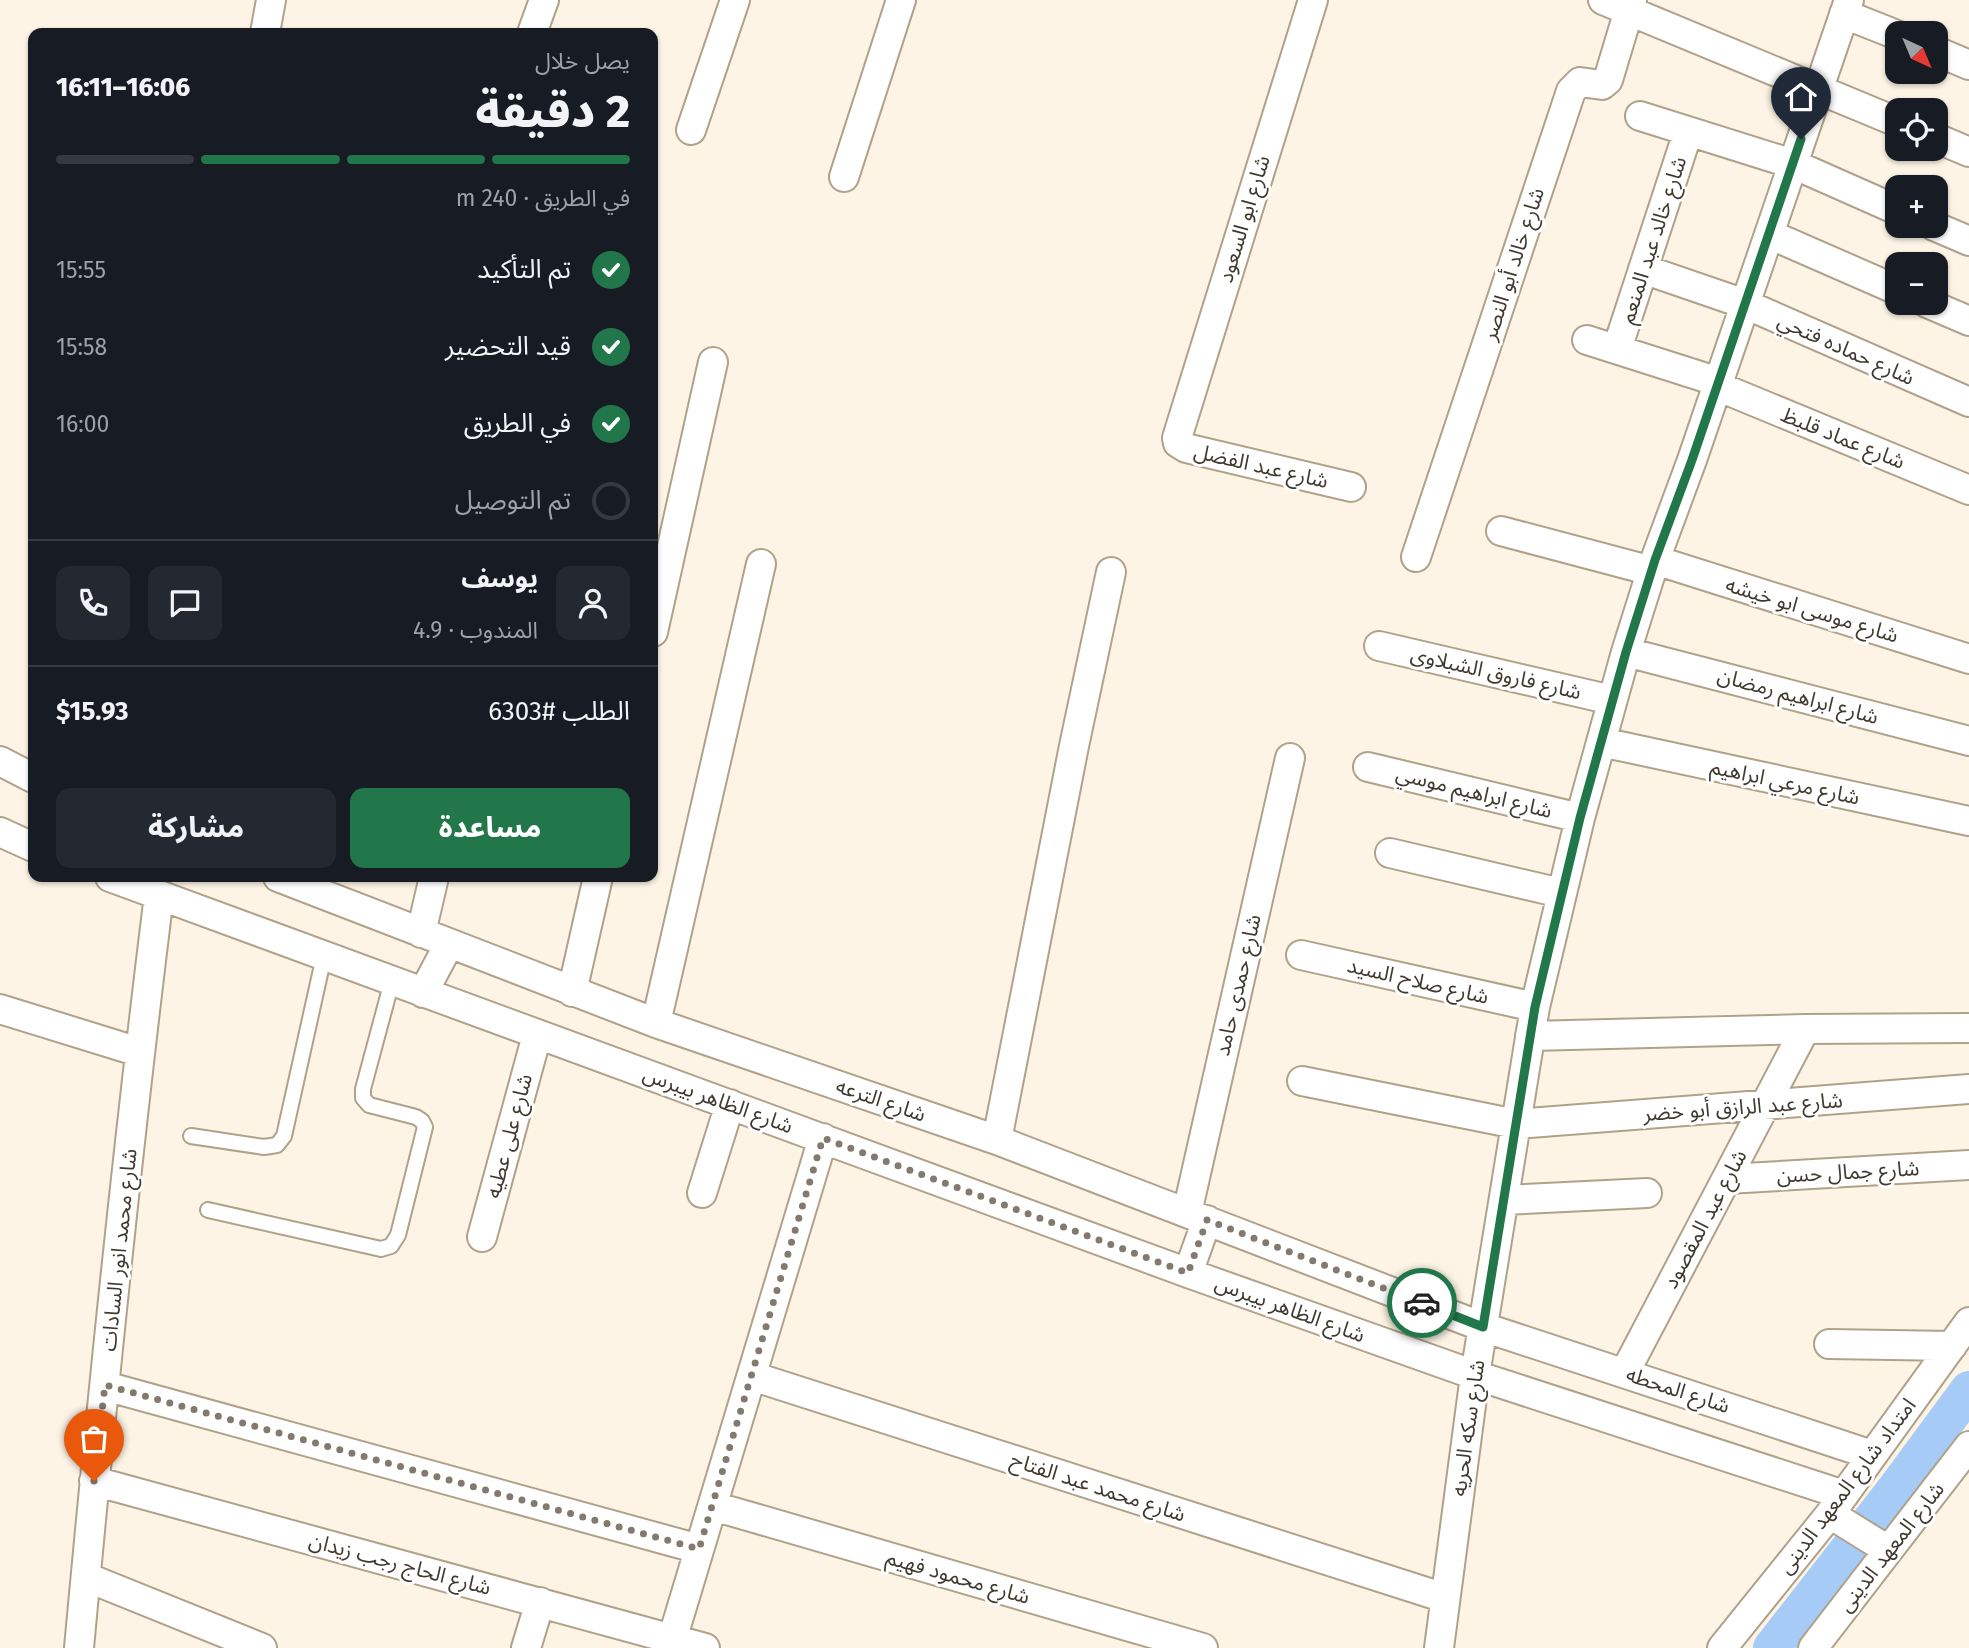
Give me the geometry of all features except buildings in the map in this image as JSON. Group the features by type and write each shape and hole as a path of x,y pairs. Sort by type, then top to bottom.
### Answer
{"street":[{"path":"266,28 271,0"},
{"path":"534,28 544,0"},
{"path":"691,130 735,0"},
{"path":"844,177 901,0"},
{"name":"شارع ابو السعود","path":"1177,438 1313,0"},
{"path":"1603,0 1631,5 1818,90 1885,117"},
{"name":"شارع خالد أبو النصر","path":"1416,557 1571,91 1580,82 1602,85 1608,80 1631,5"},
{"path":"1847,7 1885,28"},
{"name":"شارع سكه الحريه","path":"1438,1648 1475,1375 1530,1036 1561,893 1626,652 1847,7"},
{"path":"1948,56 1969,65"},
{"path":"1640,116 1793,164 1885,205"},
{"name":"شارع خالد عبد المنعم","path":"1618,349 1688,132"},
{"path":"1948,143 1969,152"},
{"path":"1948,232 1969,241"},
{"path":"1769,234 1885,285"},
{"name":"شارع حماده فتحي","path":"1643,269 1745,304 1969,402"},
{"path":"1948,312 1969,321"},
{"name":"شارع عماد قلبظ","path":"1587,340 1718,384 1969,489"},
{"path":"658,610 713,362"},
{"name":"شارع عبد الفضل","path":"1177,438 1178,443 1186,448 1351,487"},
{"name":"شارع موسى ابو خيشه","path":"1501,531 1654,566 1969,659"},
{"path":"656,1023 761,564"},
{"path":"997,1140 1068,772 1111,572"},
{"name":"شارع فاروق الشبلاوى","path":"1379,646 1612,700"},
{"name":"شارع ابراهيم رمضان","path":"1626,652 1969,741"},
{"name":"شارع مرعي ابراهيم","path":"1601,742 1969,821"},
{"name":"شارع حمدى حامد","path":"1188,1273 1197,1216 1290,758"},
{"path":"0,761 28,775"},
{"name":"شارع ابراهيم موسي","path":"1368,767 1580,818"},
{"path":"0,832 28,845"},
{"path":"1390,853 1561,893"},
{"name":"شارع الظاهر بيبرس","path":"124,882 1188,1273 1837,1504 1888,1550"},
{"name":"شارع الترعه","path":"291,882 656,1023 997,1140 1483,1327"},
{"path":"421,933 433,882"},
{"path":"572,992 597,882"},
{"name":"شارع محمد انور السادات","path":"79,1648 139,1052 159,895"},
{"path":"423,993 449,944"},
{"name":"شارع صلاح السيد","path":"1301,955 1535,1007"},
{"path":"0,1009 139,1052"},
{"path":"1530,1036 1969,1028"},
{"name":"شارع عبد المقصود","path":"1625,1373 1805,1029"},
{"name":"شارع على عطيه","path":"482,1237 537,1035"},
{"name":"شارع عبد الرازق أبو خضر","path":"1302,1081 1517,1124 1969,1090"},
{"path":"702,1193 730,1104"},
{"path":"687,1645 699,1549 823,1138"},
{"name":"شارع جمال حسن","path":"1727,1179 1969,1165"},
{"path":"1504,1200 1647,1193"},
{"name":"امتداد شارع المعهد الدينى","path":"1722,1648 1837,1504 1969,1322"},
{"name":"شارع المحطه","path":"1483,1327 1872,1455"},
{"path":"1829,1344 1952,1346"},
{"name":"شارع محمد عبد الفتاح","path":"752,1376 1445,1598"},
{"path":"105,1385 699,1549"},
{"name":"شارع المعهد الدينى","path":"1813,1648 1969,1446"},
{"name":"شارع الحاج رجب زيدان","path":"94,1481 540,1602 687,1645"},
{"name":"شارع محمود فهيم","path":"712,1506 1203,1648"},
{"path":"86,1577 262,1648"},
{"path":"526,1648 540,1602"}],"lane":[{"path":"191,1136 264,1147 276,1145 284,1136 324,956"},
{"path":"208,1210 381,1249 391,1246 398,1235 425,1127 416,1117 369,1105 363,1098 363,1089 392,981"}],"waterway":[{"path":"1772,1648 1969,1390"}],"way so far":[{"path":"94,1481 105,1385 699,1549 823,1138 1188,1273 1207,1220 1422,1303"}],"route":[{"path":"1422,1303 1483,1327 1535,1007 1580,818 1626,652 1655,560 1692,460 1801,139"}]}
